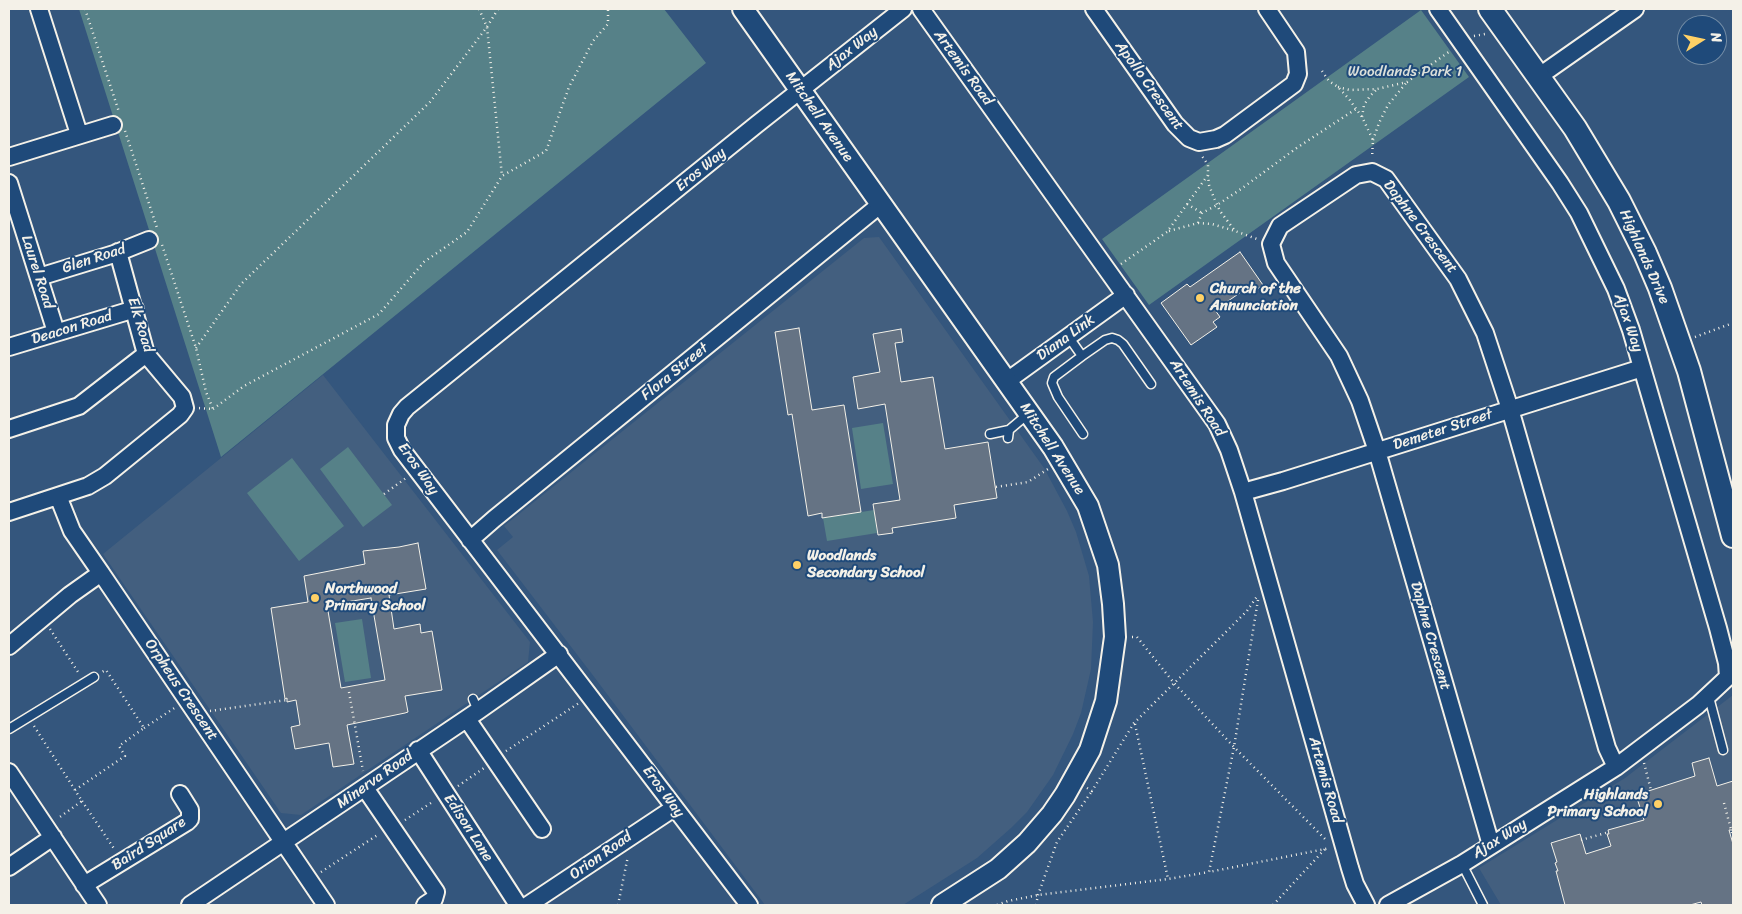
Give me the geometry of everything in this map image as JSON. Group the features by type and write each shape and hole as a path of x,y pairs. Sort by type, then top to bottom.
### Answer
{"main road":[{"name":"Highlands Drive","path":"1490,9 1575,128 1619,201 1642,246 1660,288 1688,370 1733,536"}],"street":[{"path":"39,9 78,134"},
{"name":"Mitchell Avenue","path":"743,9 1062,460 1088,506 1104,550 1110,577 1115,637 1106,701 1090,750 1052,814 1012,857 998,869 944,905"},
{"name":"Ajax Way","path":"800,90 903,9"},
{"name":"Artemis Road","path":"921,9 1217,424 1229,450 1243,492 1350,868 1355,884 1366,905"},
{"name":"Apollo Crescent","path":"1094,9 1175,124 1189,138 1199,142 1216,139 1225,135 1294,84 1298,74 1296,52 1267,9"},
{"name":"Ajax Way","path":"1388,905 1462,864 1616,767 1708,697 1731,676 1631,330 1616,289 1579,213 1560,183 1438,9"},
{"path":"1538,77 1635,9"},
{"name":"Eros Way","path":"749,905 470,540 402,450 396,438 398,419 407,407 800,90"},
{"path":"9,157 118,120"},
{"name":"Daphne Crescent","path":"1491,845 1377,451 1360,401 1340,356 1276,263 1271,244 1280,226 1356,175 1372,172 1386,179 1458,279 1485,333 1510,409 1607,748 1616,767"},
{"name":"Laurel Road","path":"9,183 56,332"},
{"name":"Flora Street","path":"470,540 881,204"},
{"name":"Glen Road","path":"39,277 157,240"},
{"name":"Elk Road","path":"118,252 146,354 182,397 182,411"},
{"name":"Diana Link","path":"1007,381 1126,295"},
{"name":"Deacon Road","path":"9,347 135,309"},
{"path":"9,429 79,406 146,354"},
{"name":"Demeter Street","path":"1243,492 1284,482 1642,368"},
{"path":"9,512 88,486 105,476 182,411"},
{"name":"Orpheus Crescent","path":"58,496 72,531 326,905"},
{"path":"9,646 70,595 101,573"},
{"name":"Minerva Road","path":"190,905 284,843 473,710 559,654"},
{"path":"473,710 542,829"},
{"name":"Edison Lane","path":"418,750 518,905"},
{"path":"9,772 98,905"},
{"path":"368,785 436,892 434,899 426,905"},
{"name":"Baird Square","path":"84,884 184,825 190,819 190,810 180,794"},
{"name":"Orion Road","path":"528,905 674,808"},
{"path":"9,867 53,837"}],"lane":[{"path":"1068,336 1082,356"},
{"path":"1083,434 1058,397 1052,383 1054,377 1082,356 1106,340 1112,338 1118,340 1123,344 1151,384"},
{"path":"990,434 1008,434 1029,413"},
{"path":"9,729 94,677"},
{"path":"1708,697 1723,750"},
{"path":"1462,864 1483,905"}],"path":[{"path":"85,9 118,120 157,240 196,348 206,392 213,409"},
{"path":"478,9 487,27 502,176"},
{"path":"196,348 240,284 430,102 487,27 498,9"},
{"path":"182,411 213,409 244,386 379,314 424,262 467,232 502,176 546,151 569,87 593,41 608,24 608,9"},
{"path":"1373,148 1373,140 1388,105 1407,82 1450,51"},
{"path":"1322,71 1329,81 1338,87 1362,117 1373,140"},
{"path":"1338,87 1350,90 1377,89 1407,82"},
{"path":"1362,117 1364,105 1377,89"},
{"path":"1198,223 1202,213 1217,205 1298,147 1356,109"},
{"path":"1204,159 1209,169 1209,186 1217,205 1236,231"},
{"path":"1167,232 1208,175"},
{"path":"1187,204 1202,213"},
{"path":"1120,265 1167,232 1198,223 1212,224 1242,234"},
{"path":"1692,338 1733,323"},
{"path":"996,487 1028,482 1062,460"},
{"path":"384,494 417,469"},
{"path":"1036,905 1057,842 1092,791 1134,723 1246,611 1259,594 1234,747 1210,872"},
{"path":"42,618 84,683"},
{"path":"997,905 1038,895 1210,872 1333,847 1174,683 1137,637 1115,637"},
{"path":"94,677 106,670 144,728"},
{"path":"349,692 363,771 368,785"},
{"path":"75,790 125,756 119,746 144,728 192,706 287,700"},
{"path":"28,717 123,861"},
{"path":"1134,723 1168,879"},
{"path":"1642,758 1651,790"},
{"path":"1075,778 1092,791"},
{"path":"53,837 52,822 82,801"},
{"path":"1724,803 1733,837"},
{"path":"1581,840 1608,832"},
{"path":"618,905 629,852 624,840"},
{"path":"1273,905 1325,849"}],"shaded area":[{"name":"Woodlands Secondary School","path":"879,237 1044,468 1067,511 1076,532 1089,576 1093,622 1091,669 1081,713 1053,775 1027,812 977,858 903,905 765,905 497,550 513,537 504,526 864,238"},
{"name":"Northwood Primary School","path":"323,375 530,642 528,662 301,815 281,813 103,554"},
{"name":"Highlands Primary School","path":"1733,695 1733,905 1501,905 1479,868 1625,778"}],"green space":[{"path":"79,9 664,9 706,63 221,457"},
{"name":"Woodlands Park 1","path":"1421,10 1469,77 1149,305 1102,239"},
{"path":"883,423 893,484 861,489 852,428"},
{"path":"348,447 392,505 363,527 320,469"},
{"path":"292,458 344,526 299,561 247,493"},
{"path":"874,510 877,533 827,541 823,518"},
{"path":"362,619 371,678 345,682 335,623"}],"building":[{"name":"Church of the Annunciation","path":"1240,252 1263,285 1251,293 1247,288 1215,310 1220,317 1213,322 1217,327 1191,345 1161,303 1187,284 1190,287"},
{"path":"799,328 812,410 844,405 861,512 822,518 822,513 808,516 792,414 788,415 775,332"},
{"path":"901,329 903,342 895,343 901,382 933,377 945,449 988,442 997,498 954,505 956,518 892,528 893,533 878,535 873,504 900,500 885,404 858,409 853,377 880,372 873,334"},
{"path":"418,543 426,589 389,595 394,629 420,624 421,633 432,631 442,690 405,696 408,712 347,725 354,764 333,767 329,743 295,749 291,727 300,725 296,700 287,702 287,698 285,699 271,608 308,602 304,576 365,564 363,551","holes":["371,598 385,680 341,688 327,605"]},
{"path":"1709,758 1717,786 1733,781 1733,830 1729,830 1733,844 1733,905 1702,905 1701,902 1690,905 1565,905 1556,871 1558,871 1555,863 1557,862 1551,843 1580,834 1586,854 1611,846 1607,834 1609,834 1608,830 1644,820 1636,795 1695,776 1692,763"}],"place":[{"name":"Church of the Annunciation","path":"1200,298"},
{"name":"Woodlands Secondary School","path":"797,565"},
{"name":"Northwood Primary School","path":"315,598"},
{"name":"Highlands Primary School","path":"1658,804"}]}
